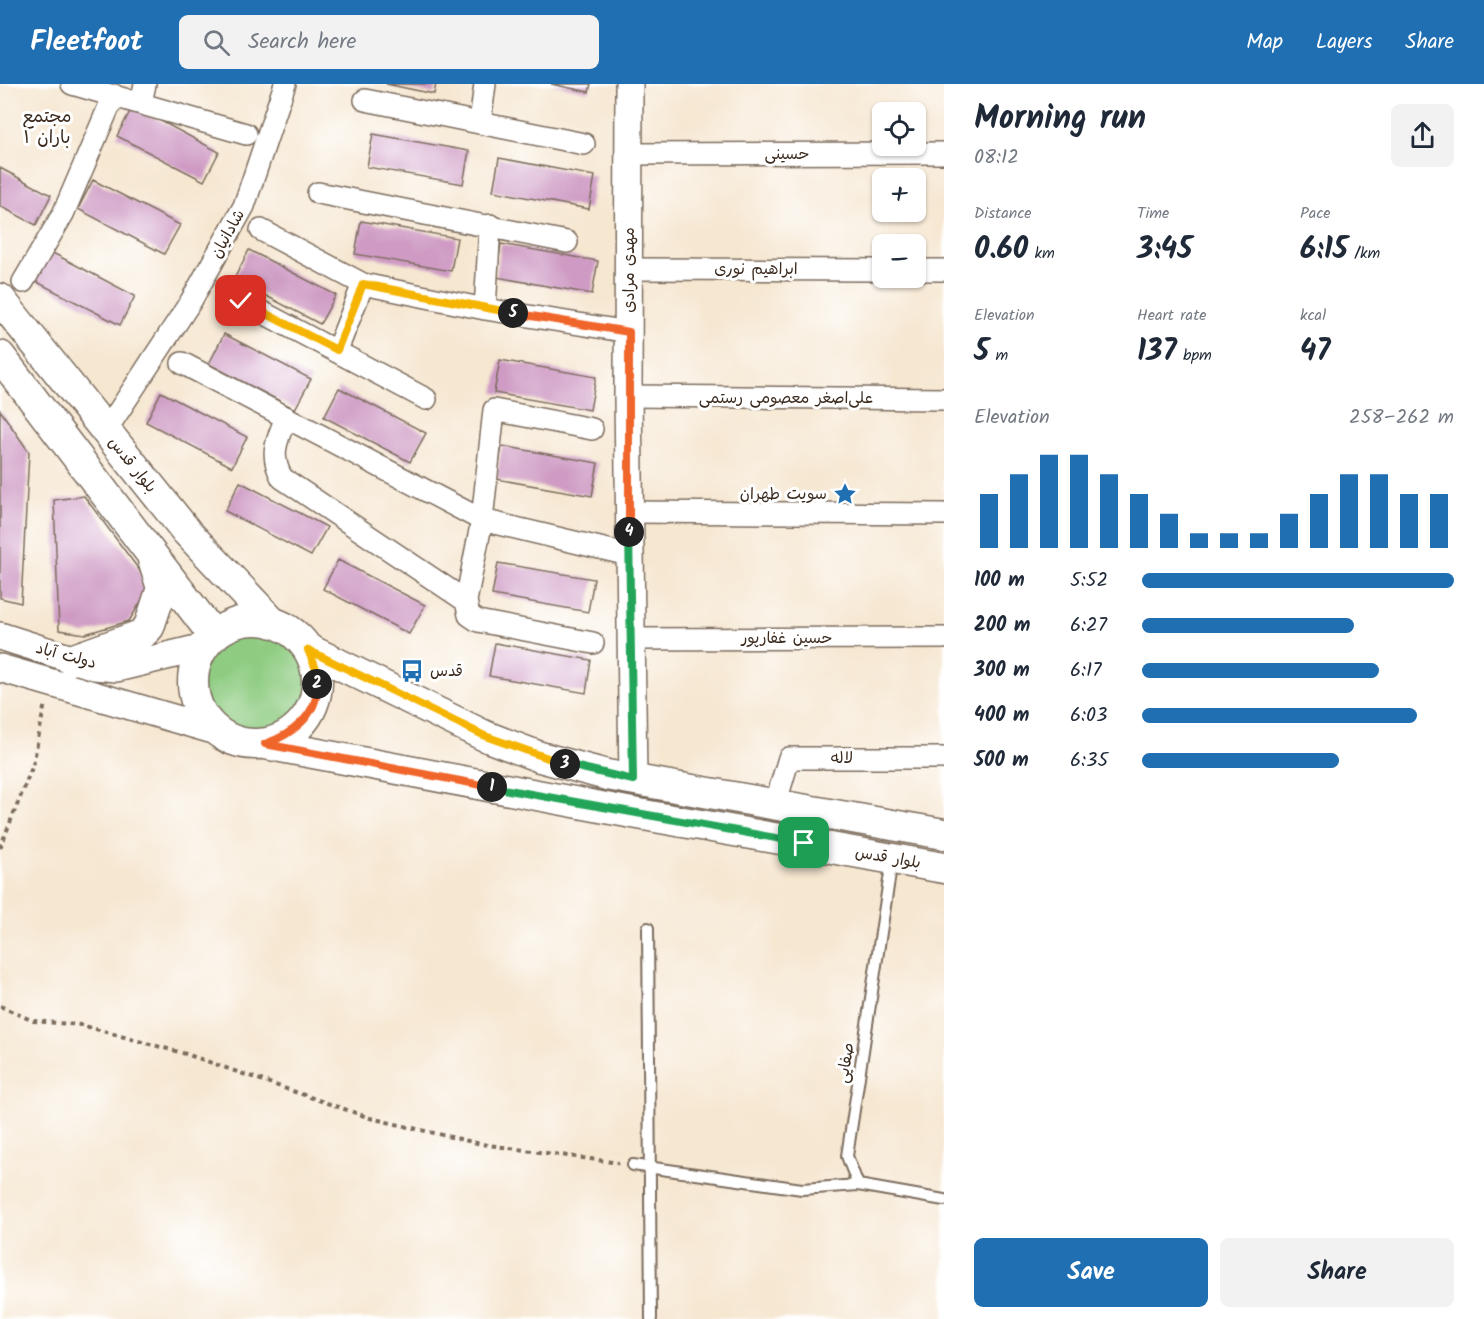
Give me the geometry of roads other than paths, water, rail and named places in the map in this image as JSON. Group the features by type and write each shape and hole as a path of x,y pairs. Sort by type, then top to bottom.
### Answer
{"main road":[{"name":"بلوار قدس","path":"12,291 105,432 187,532 273,623"},
{"path":"0,356 149,548 209,641"},
{"path":"71,660 141,635 149,627 162,588 149,548"},
{"path":"242,621 273,623 287,629 308,650 316,669 317,689 312,708 300,725 284,737 265,744 248,744 218,732 206,720 197,705 193,689 197,660 209,641 242,621"},
{"name":"بلوار قدس","path":"308,650 485,736 540,756 607,775 944,834"},
{"name":"بلوار قدس","path":"265,744 627,813 944,868"}],"street":[{"path":"72,84 114,95 143,94 246,134"},
{"name":"شادانیان","path":"105,432 191,301 244,206 285,84"},
{"path":"480,123 485,84"},
{"name":"مهدی مرادی","path":"629,84 628,396 633,780"},
{"path":"12,291 63,214 114,95"},
{"path":"365,100 584,144"},
{"name":"حسینی","path":"629,154 944,153"},
{"path":"318,193 490,225 567,242"},
{"path":"485,309 490,225"},
{"path":"261,230 363,284 485,309 629,332"},
{"name":"ابراهیم نوری","path":"629,269 872,270"},
{"path":"926,270 944,270"},
{"path":"337,350 363,284"},
{"path":"241,301 426,399"},
{"path":"182,363 482,520 629,555"},
{"name":"علی‌اصغر معصومی رستمی","path":"628,396 944,399"},
{"path":"592,429 494,410 482,520 466,601 469,615 478,621 593,643"},
{"path":"286,417 275,448 275,465 282,478 466,601"},
{"path":"629,512 944,514"},
{"name":"دولت آباد","path":"0,636 71,660 94,666 117,668 209,641"},
{"name":"حسین غفارپور","path":"630,639 944,638"},
{"path":"0,668 48,684 218,732"},
{"name":"لاله","path":"775,805 789,758 944,758"}],"lane":[{"name":"صفایی","path":"858,1185 847,1156 892,859"},
{"path":"648,928 651,1319"},
{"path":"633,1165 802,1189 858,1185 944,1200"}],"place":[{"name":"سويت طهران","path":"845,494"},
{"name":"قدس","path":"412,671"}],"district":[{"name":"مجتمع باران ١","path":"47,127"}]}
